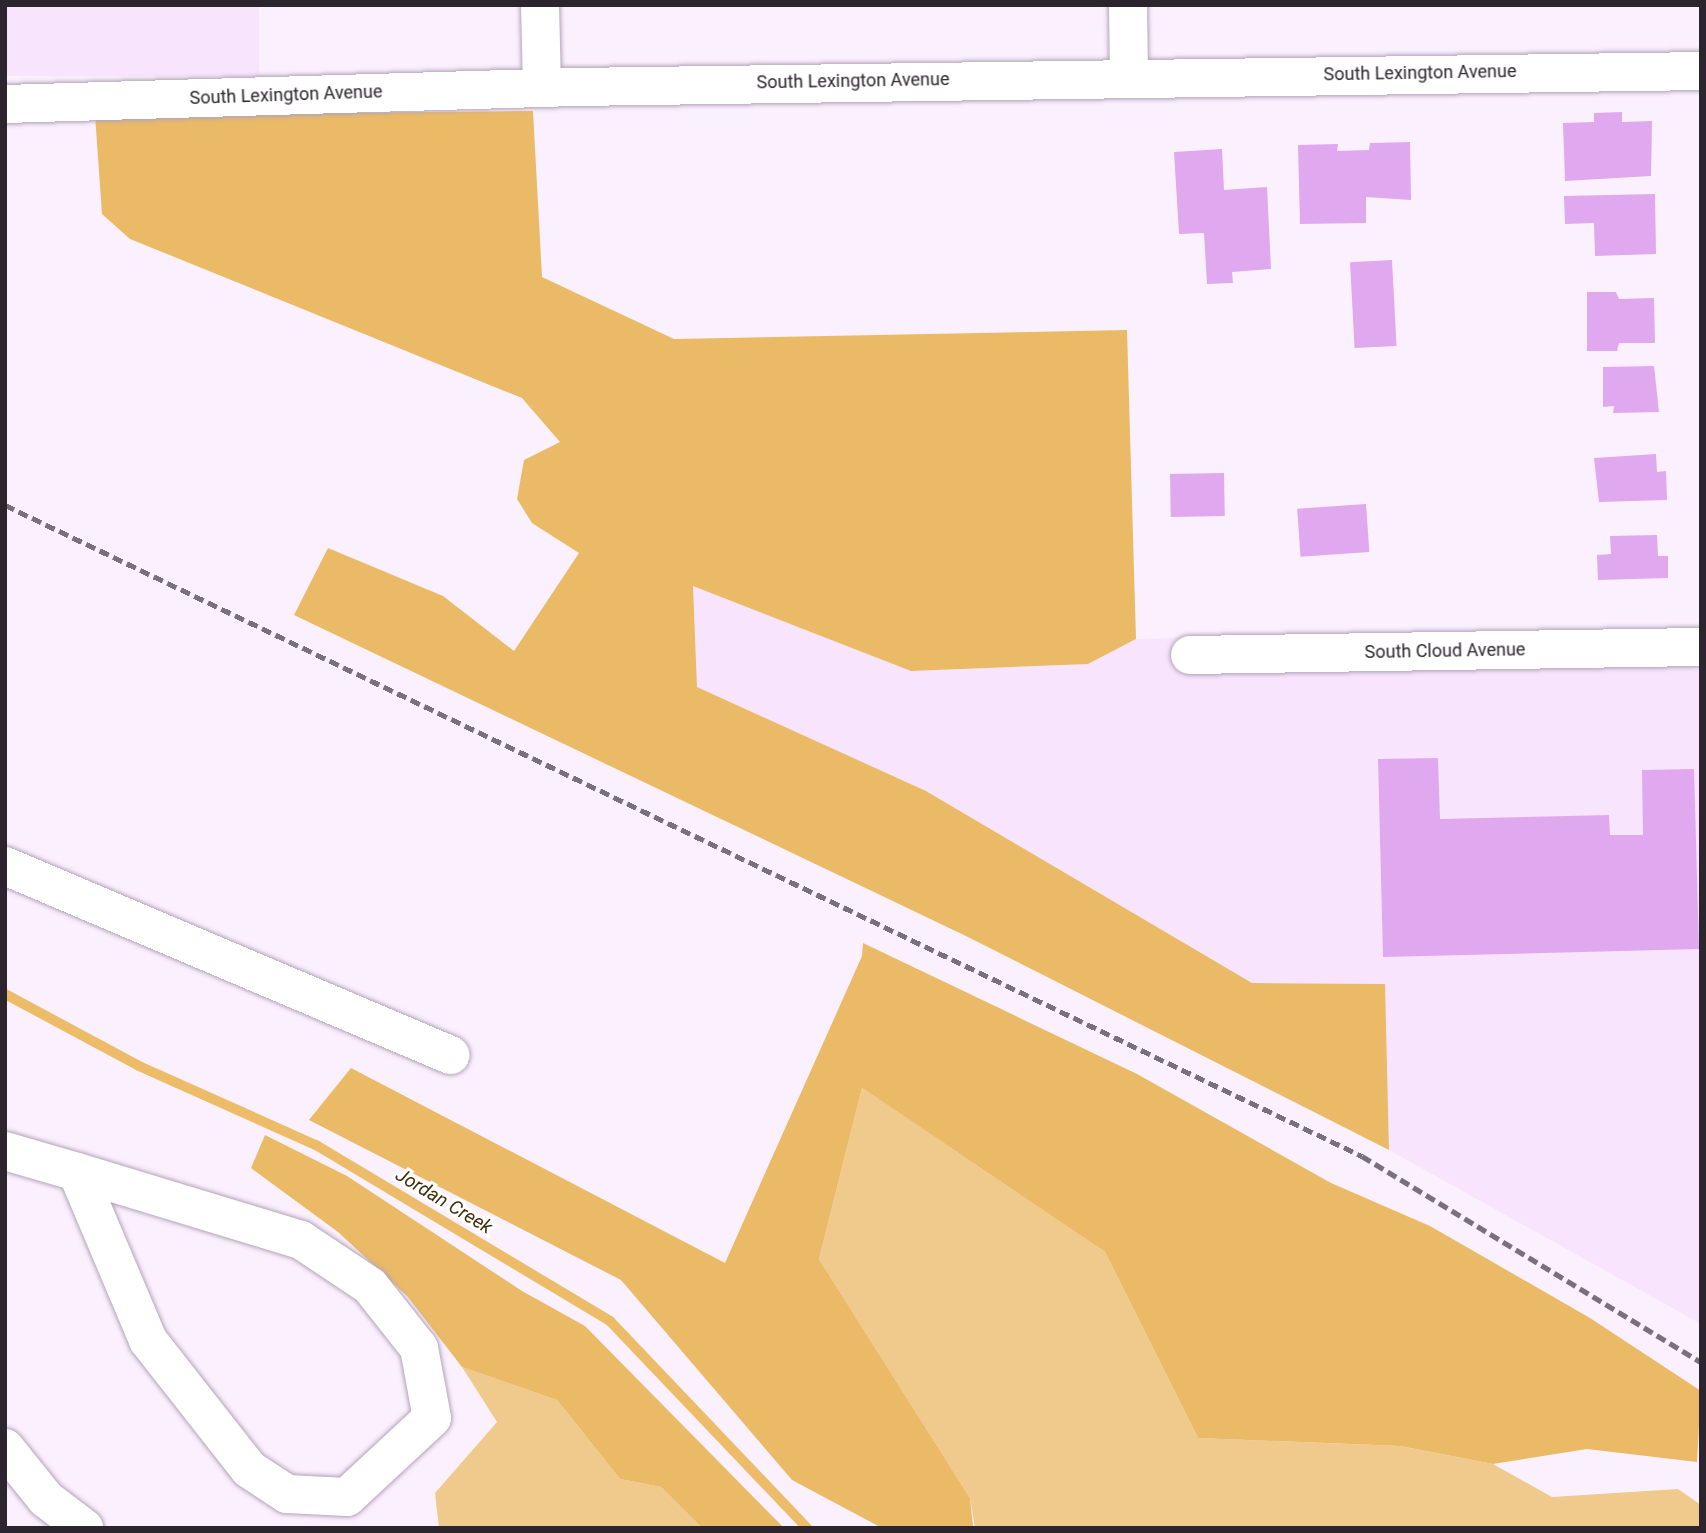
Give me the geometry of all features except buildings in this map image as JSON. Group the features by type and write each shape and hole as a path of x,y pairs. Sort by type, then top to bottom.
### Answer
{"street":[{"path":"540,5 542,87"},
{"path":"1128,5 1129,76"},
{"name":"South Lexington Avenue","path":"5,104 542,87 1129,76 1701,71"},
{"name":"South Cloud Avenue","path":"1190,655 1701,646"},
{"path":"5,866 451,1055"},
{"path":"5,1151 77,1172 301,1240 370,1286 418,1348 432,1418 347,1497 287,1494 249,1469 148,1340 77,1172"},
{"path":"5,1448 46,1499 84,1528"}],"shaded area":[{"path":"5,5 259,5 259,76 5,76"},
{"path":"533,111 542,277 674,339 1127,330 1136,639 1088,664 911,671 693,586 697,687 926,791 1252,983 1385,984 1389,1150 968,937 294,615 328,548 443,596 514,651 579,553 532,523 517,499 524,460 560,442 522,398 130,239 102,214 95,115"},
{"path":"693,586 911,671 1088,664 1136,639 1208,637 1678,663 1701,672 1701,1324 1389,1150 1384,984 1252,983 926,791 697,687"},
{"path":"863,943 1137,1074 1331,1183 1430,1226 1590,1318 1701,1391 1697,1462 1587,1449 1493,1464 1400,1446 1198,1438 1105,1252 862,1088 819,1259 970,1498 973,1526 882,1528 792,1480 621,1280 309,1120 351,1068 725,1263 862,956"},
{"path":"862,1088 1105,1252 1198,1438 1400,1446 1493,1464 1552,1497 1678,1489 1701,1505 1701,1528 975,1528 970,1498 819,1259"},
{"path":"265,1135 347,1176 522,1291 585,1326 784,1528 702,1528 661,1487 620,1479 557,1400 462,1367 407,1296 338,1232 251,1168"},
{"path":"462,1367 557,1400 620,1479 661,1487 702,1528 439,1528 435,1493 497,1422"}],"waterway":[{"name":"Jordan Creek","path":"5,994 139,1066 316,1145 610,1321 807,1528"}],"railway":[{"path":"5,505 1362,1156 1701,1362"}]}
